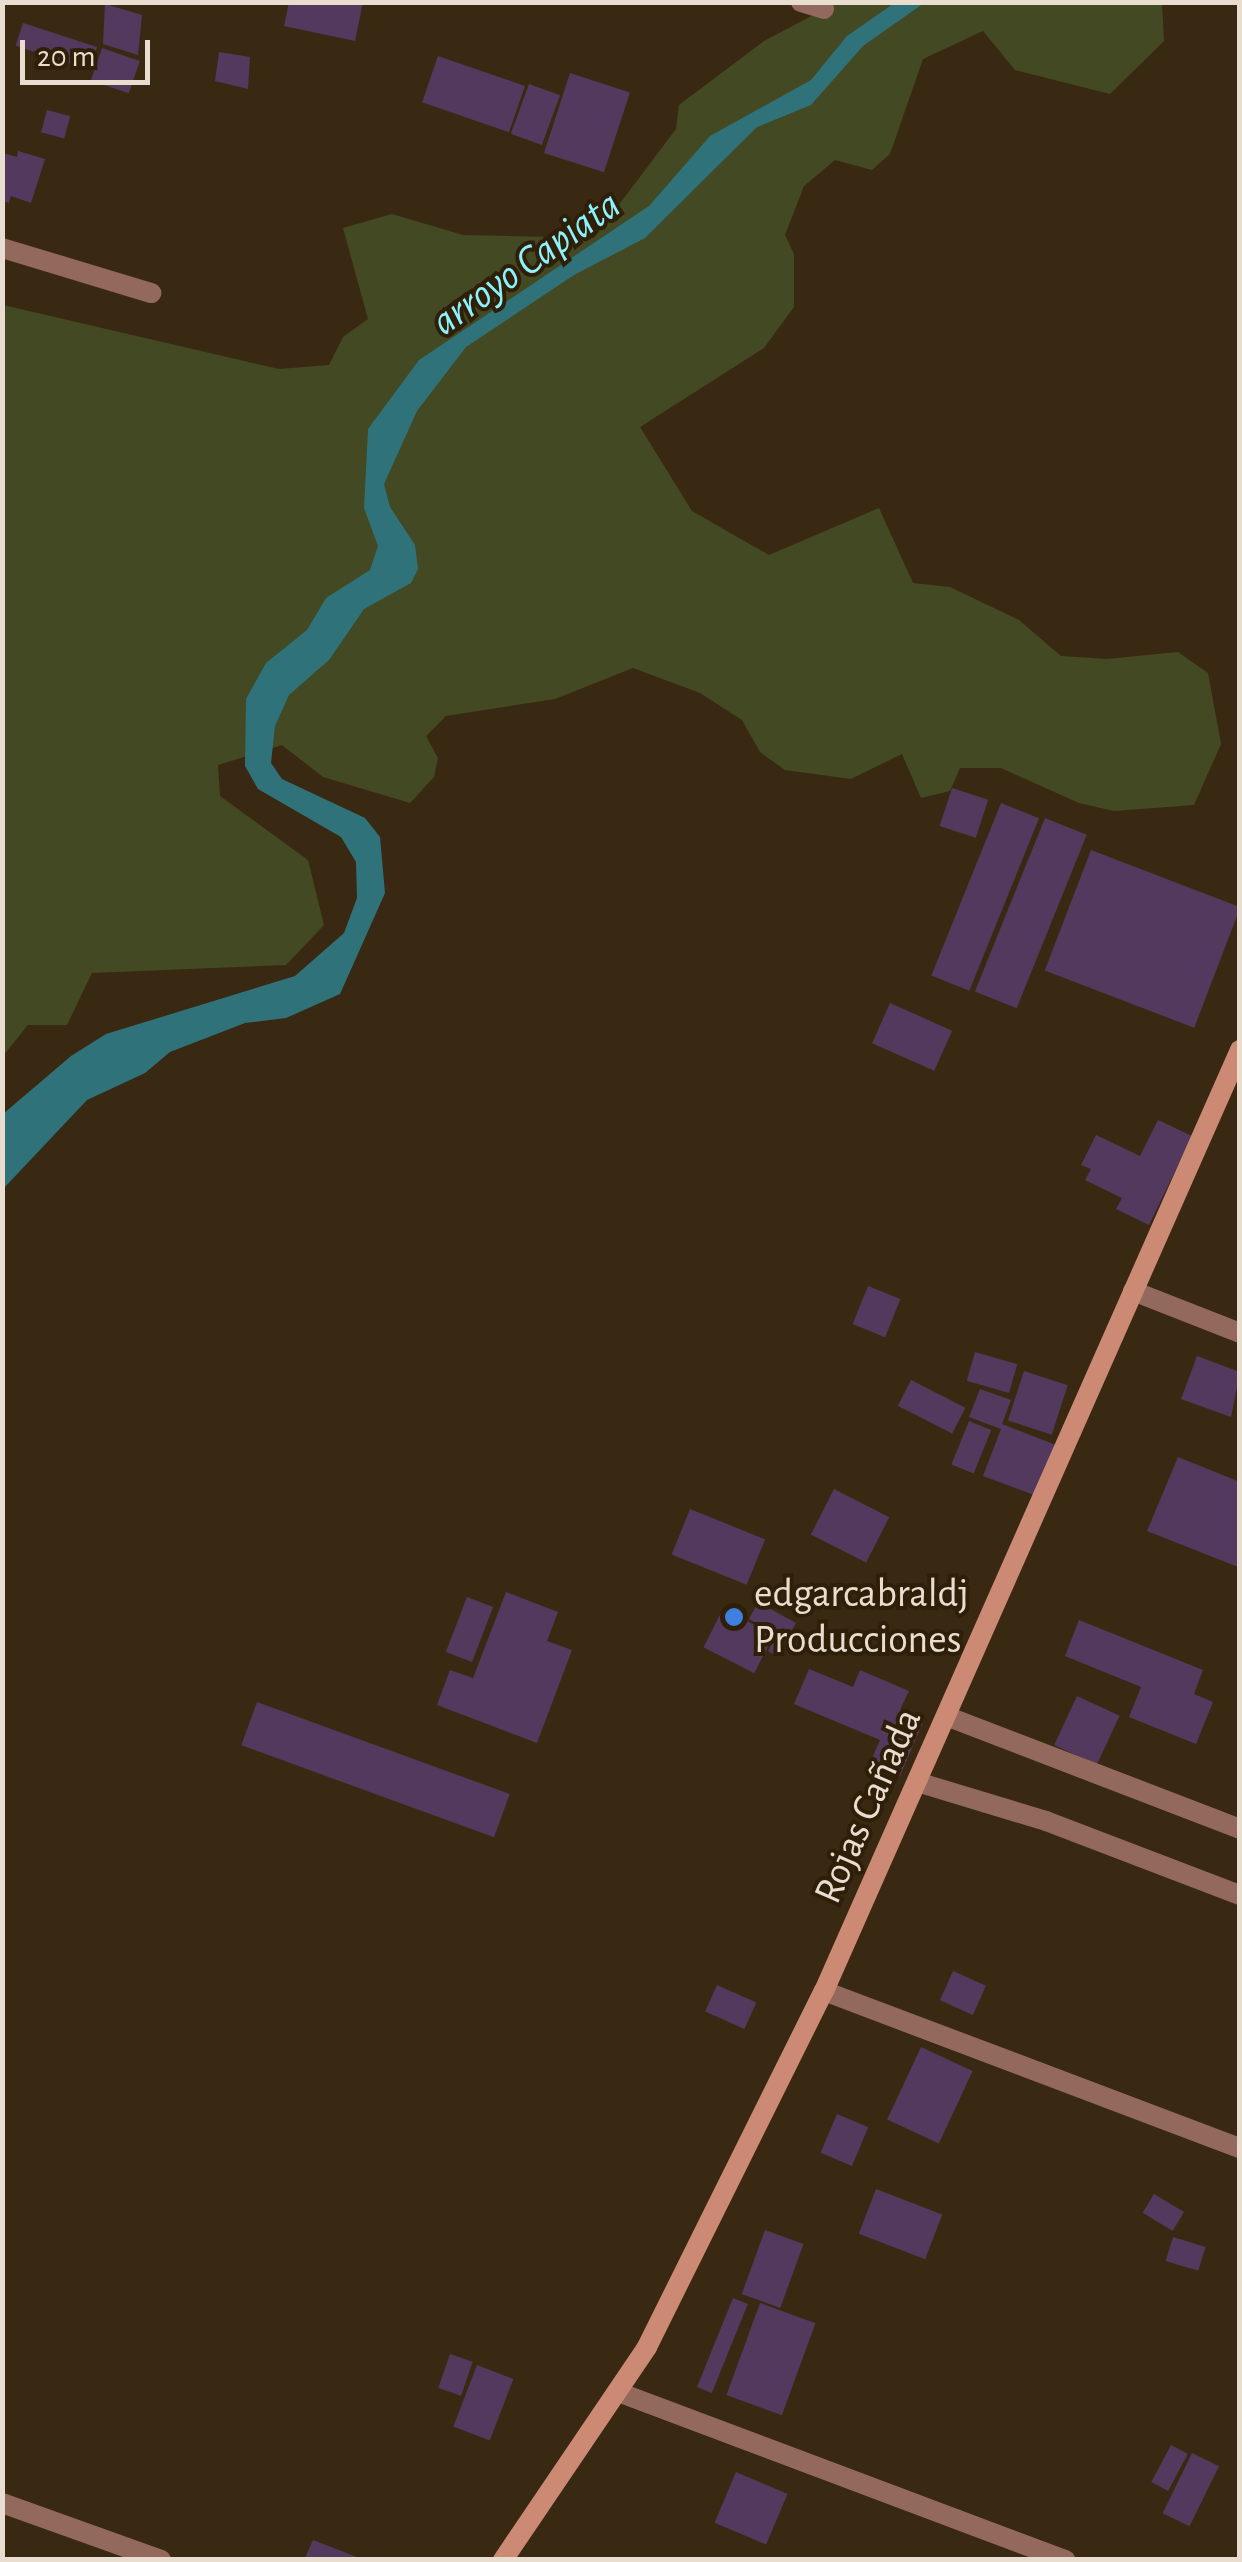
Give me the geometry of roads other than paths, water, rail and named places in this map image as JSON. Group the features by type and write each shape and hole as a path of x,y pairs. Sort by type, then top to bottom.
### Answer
{"main road":[{"name":"Rojas Cañada","path":"503,2560 648,2347 824,1992 1240,1050"}],"street":[{"path":"801,2 824,10"},
{"path":"2,248 152,294"},
{"path":"1133,1291 1240,1333"},
{"path":"946,1716 1240,1829"},
{"path":"916,1782 1046,1821 1240,1895"},
{"path":"824,1992 1240,2148"},
{"path":"618,2392 1066,2560"},
{"path":"2,2503 161,2560"}],"water":[{"path":"896,2 924,3 863,46 811,105 757,127 645,238 574,275 466,347 417,411 384,484 390,507 415,545 418,569 411,583 364,609 329,660 289,695 275,726 271,763 282,779 365,818 380,837 385,893 340,994 286,1018 245,1023 170,1052 145,1073 87,1100 3,1189 3,1114 71,1056 106,1034 295,976 344,933 357,898 356,862 341,837 258,789 245,766 246,699 266,663 307,630 326,598 370,570 378,546 364,508 368,429 419,360 649,206 710,136 811,80 847,36"}],"place":[{"name":"edgarcabraldj Producciones","path":"734,1617"}],"water label":[{"name":"arroyo Capiata","path":"526,263"}]}
